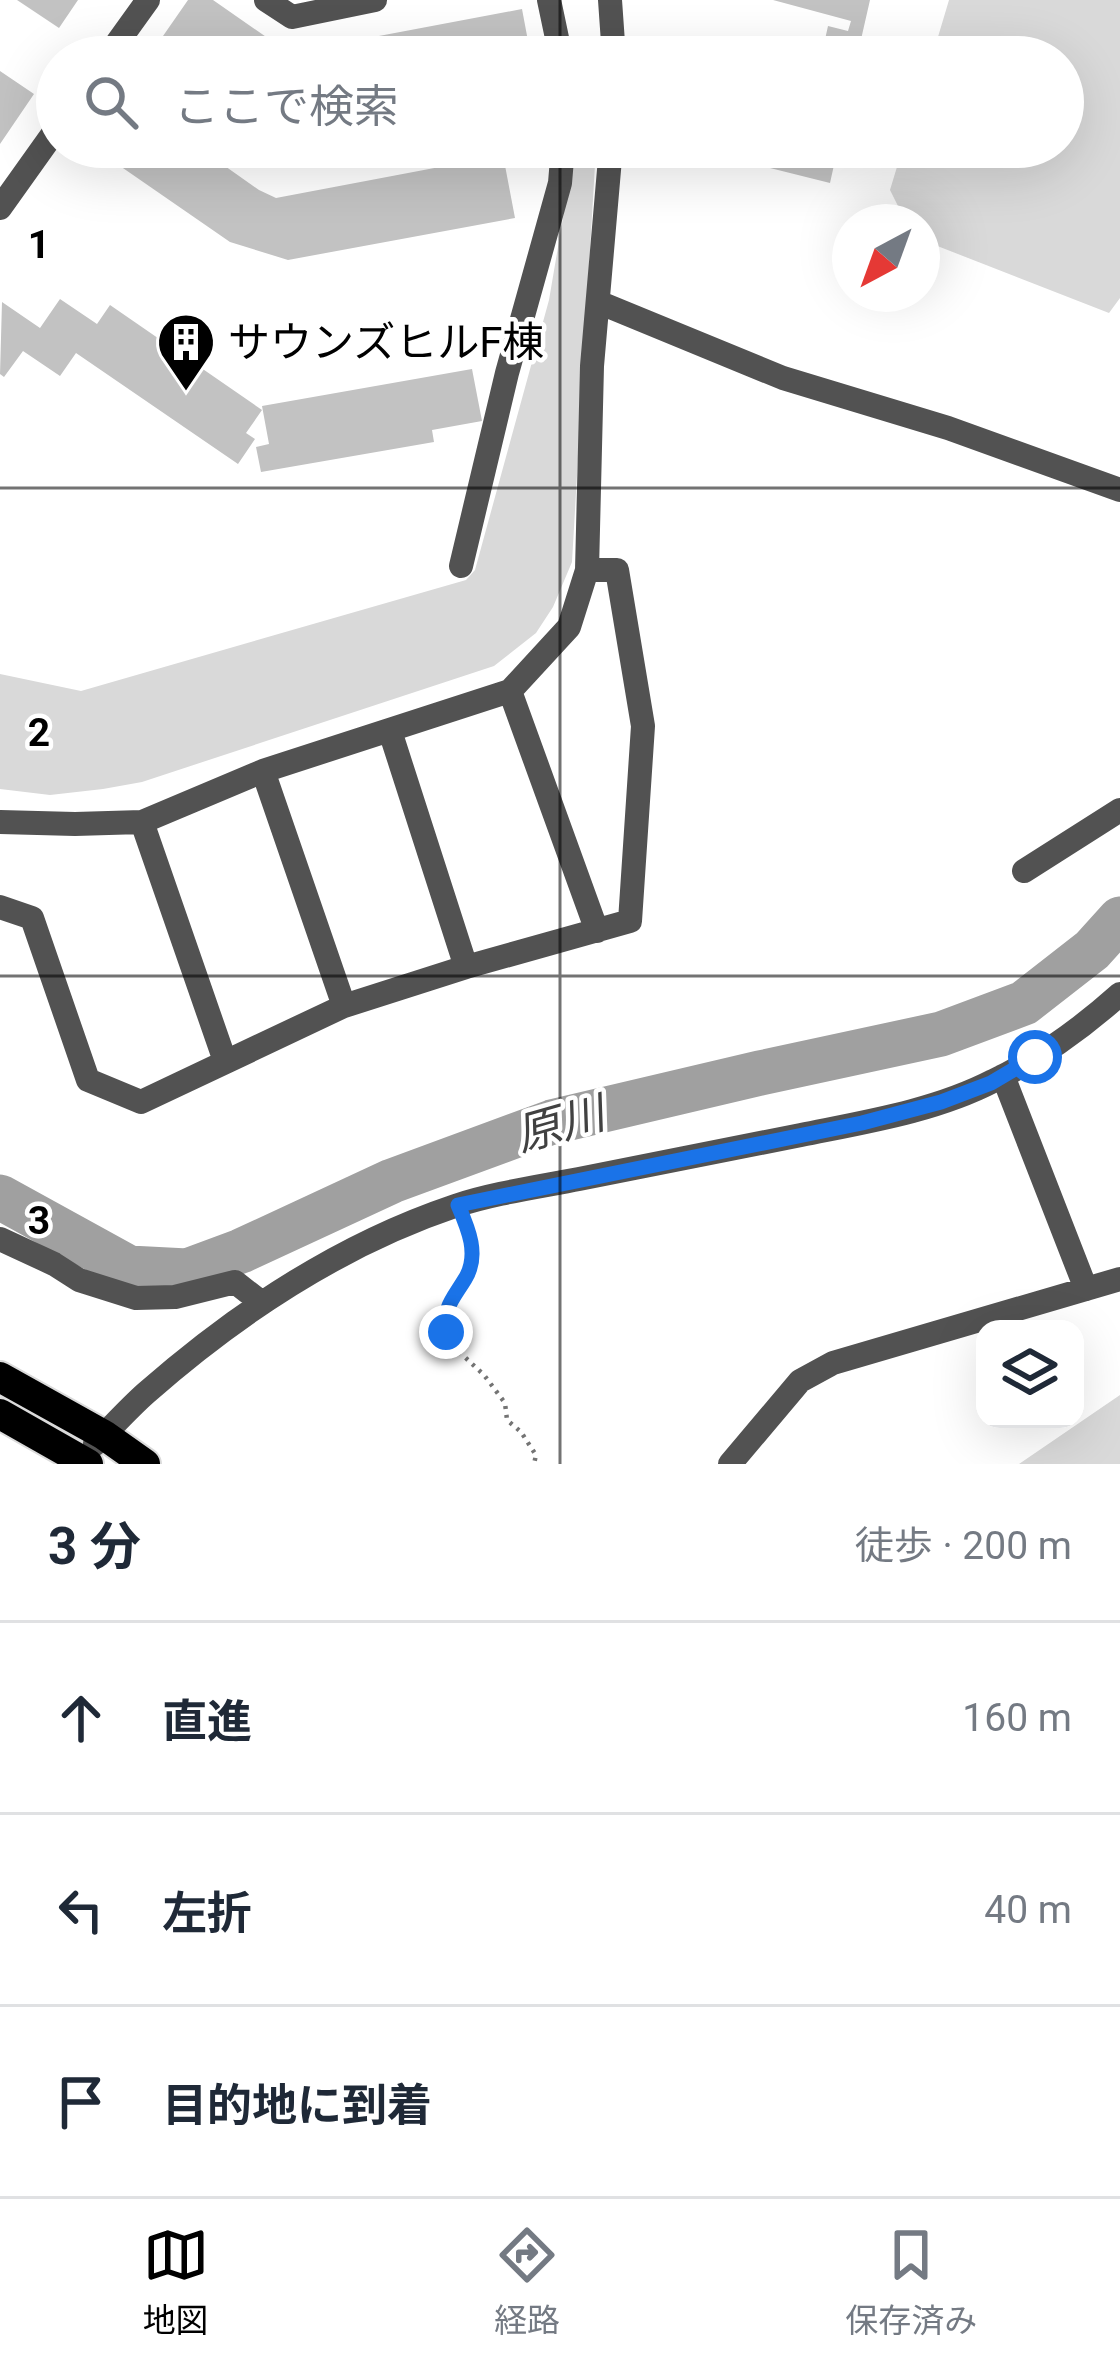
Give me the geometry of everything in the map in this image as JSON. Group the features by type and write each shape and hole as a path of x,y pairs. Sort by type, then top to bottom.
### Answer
{"main road":[{"path":"0,1377 104,1435 145,1464"},
{"path":"0,1414 80,1462"}],"street":[{"path":"122,36 148,0"},
{"path":"266,0 292,17 375,0"},
{"path":"549,0 557,36"},
{"path":"610,0 613,36"},
{"path":"0,208 36,157"},
{"path":"461,566 561,168"},
{"path":"0,822 142,822 263,771 509,691 569,627 587,570 592,366 609,168"},
{"path":"598,302 783,378 948,428 1120,490"},
{"path":"0,908 32,918 88,1080 140,1102 344,1006 630,921 643,726 617,570 587,570"},
{"path":"509,691 597,931"},
{"path":"390,731 466,967"},
{"path":"263,771 344,1006"},
{"path":"1024,871 1120,810"},
{"path":"142,822 225,1061"},
{"path":"80,1462 145,1394 237,1319 333,1257 458,1205 862,1123 941,1102 1004,1076 1092,1019 1120,994"},
{"path":"1004,1076 1086,1289"},
{"path":"0,1239 79,1280 136,1298 176,1297 235,1282 262,1303"},
{"path":"730,1464 800,1382 833,1363 1120,1279"}],"path":[{"path":"458,1205 470,1234 473,1258 467,1277 445,1310 446,1332 505,1403 507,1420 536,1455 534,1464"}],"shaded area":[{"path":"949,0 1120,0 1120,298 1109,313 940,247 940,204 897,204 890,190 897,168 1084,168 1084,36 938,36"},
{"path":"571,168 595,168 572,562 536,633 494,666 142,782 50,795 0,789 0,674 81,691 466,580 475,570 549,300"},
{"path":"1120,1395 1120,1464 1019,1464 1072,1428 1084,1428 1084,1420"}],"building":[{"path":"17,0 78,0 59,28"},
{"path":"188,0 213,0 265,36 163,36"},
{"path":"773,0 870,0 862,36 826,36 828,26 848,31 851,21"},
{"path":"522,9 527,36 379,36"},
{"path":"0,71 34,94 0,144"},
{"path":"123,168 228,168 276,198 434,168 505,168 515,218 288,260 230,242"},
{"path":"770,168 833,168 830,183"},
{"name":"サウンズヒルF棟","path":"60,299 97,324 110,305 262,410 246,433 255,439 238,464 76,353 60,376 23,351 4,377 0,374 2,302 40,328"},
{"path":"472,369 482,421 432,430 434,442 261,472 256,447 269,444 262,406"}],"waterway":[{"name":"原川","path":"0,1197 129,1268 187,1271 392,1181 552,1122 941,1034 1024,1003 1092,950 1120,919"}],"place":[{"name":"サウンズヒルF棟","path":"186,393"}],"route":[{"path":"446,1332 445,1310 467,1277 473,1258 470,1234 458,1205 862,1123 991,1083 1035,1057"}]}
